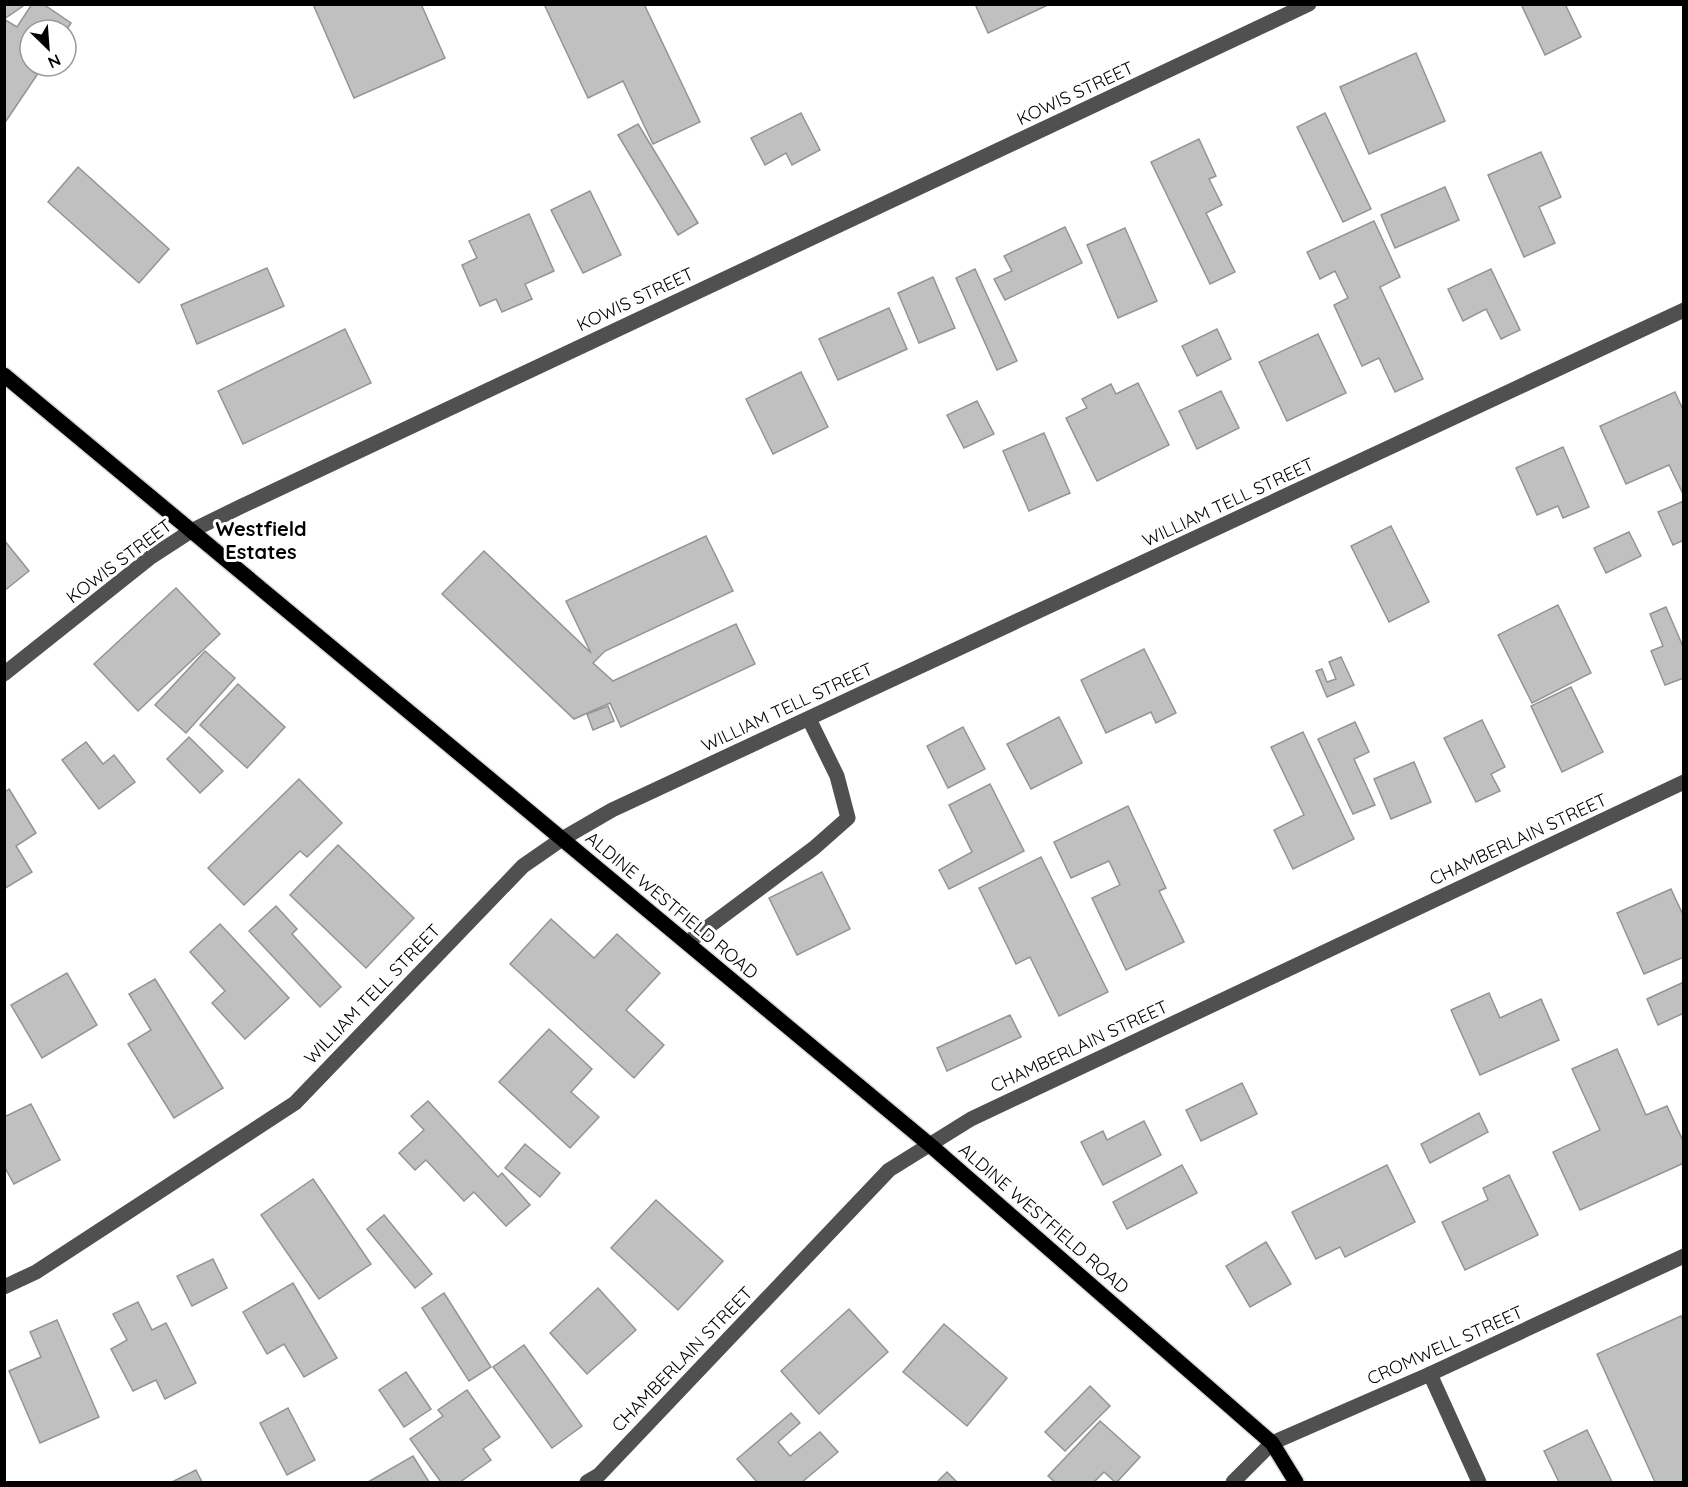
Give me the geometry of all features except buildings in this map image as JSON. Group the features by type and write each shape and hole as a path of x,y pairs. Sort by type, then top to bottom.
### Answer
{"main road":[{"name":"ALDINE WESTFIELD ROAD","path":"4,375 930,1145 1272,1443 1296,1482"}],"street":[{"name":"KOWIS STREET","path":"4,674 151,557 191,531 1309,4"},
{"name":"WILLIAM TELL STREET","path":"4,1287 36,1272 295,1102 523,866 562,839 612,810 1683,310"},
{"path":"688,942 814,848 848,818 837,776 809,719"},
{"name":"CHAMBERLAIN STREET","path":"586,1482 599,1474 889,1170 971,1119 1683,782"},
{"name":"CROMWELL STREET","path":"1233,1482 1272,1443 1430,1374 1683,1256"},
{"path":"1430,1374 1479,1482"}],"district":[{"name":"Westfield Estates","path":"261,540"}]}
